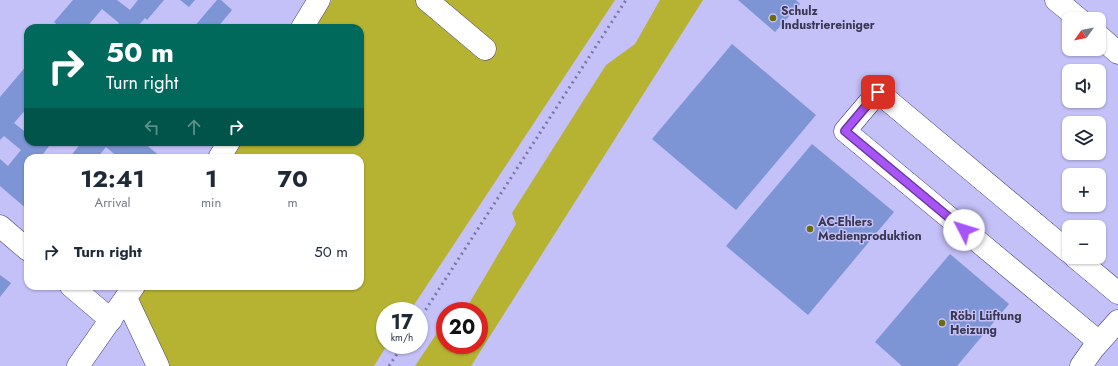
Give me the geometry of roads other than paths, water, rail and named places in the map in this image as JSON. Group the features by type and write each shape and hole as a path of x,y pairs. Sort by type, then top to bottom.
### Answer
{"street":[{"path":"304,24 319,0"},
{"path":"427,0 485,49"},
{"path":"1056,0 1071,12"},
{"path":"1106,42 1118,52"},
{"path":"1062,246 878,92 845,131 1099,342"},
{"path":"0,226 24,247"},
{"path":"1083,264 1118,293"},
{"path":"76,290 111,320"},
{"path":"78,366 130,292"},
{"path":"130,292 158,366"},
{"path":"1082,366 1099,342 1118,321"}],"railway":[{"path":"428,306 626,0"},
{"path":"389,366 397,354"}],"place":[{"name":"Schulz Industriereiniger","path":"773,18"},
{"name":"AC-Ehlers Medienproduktion","path":"810,229"},
{"name":"Röbi Lüftung Heizung","path":"942,323"}]}
